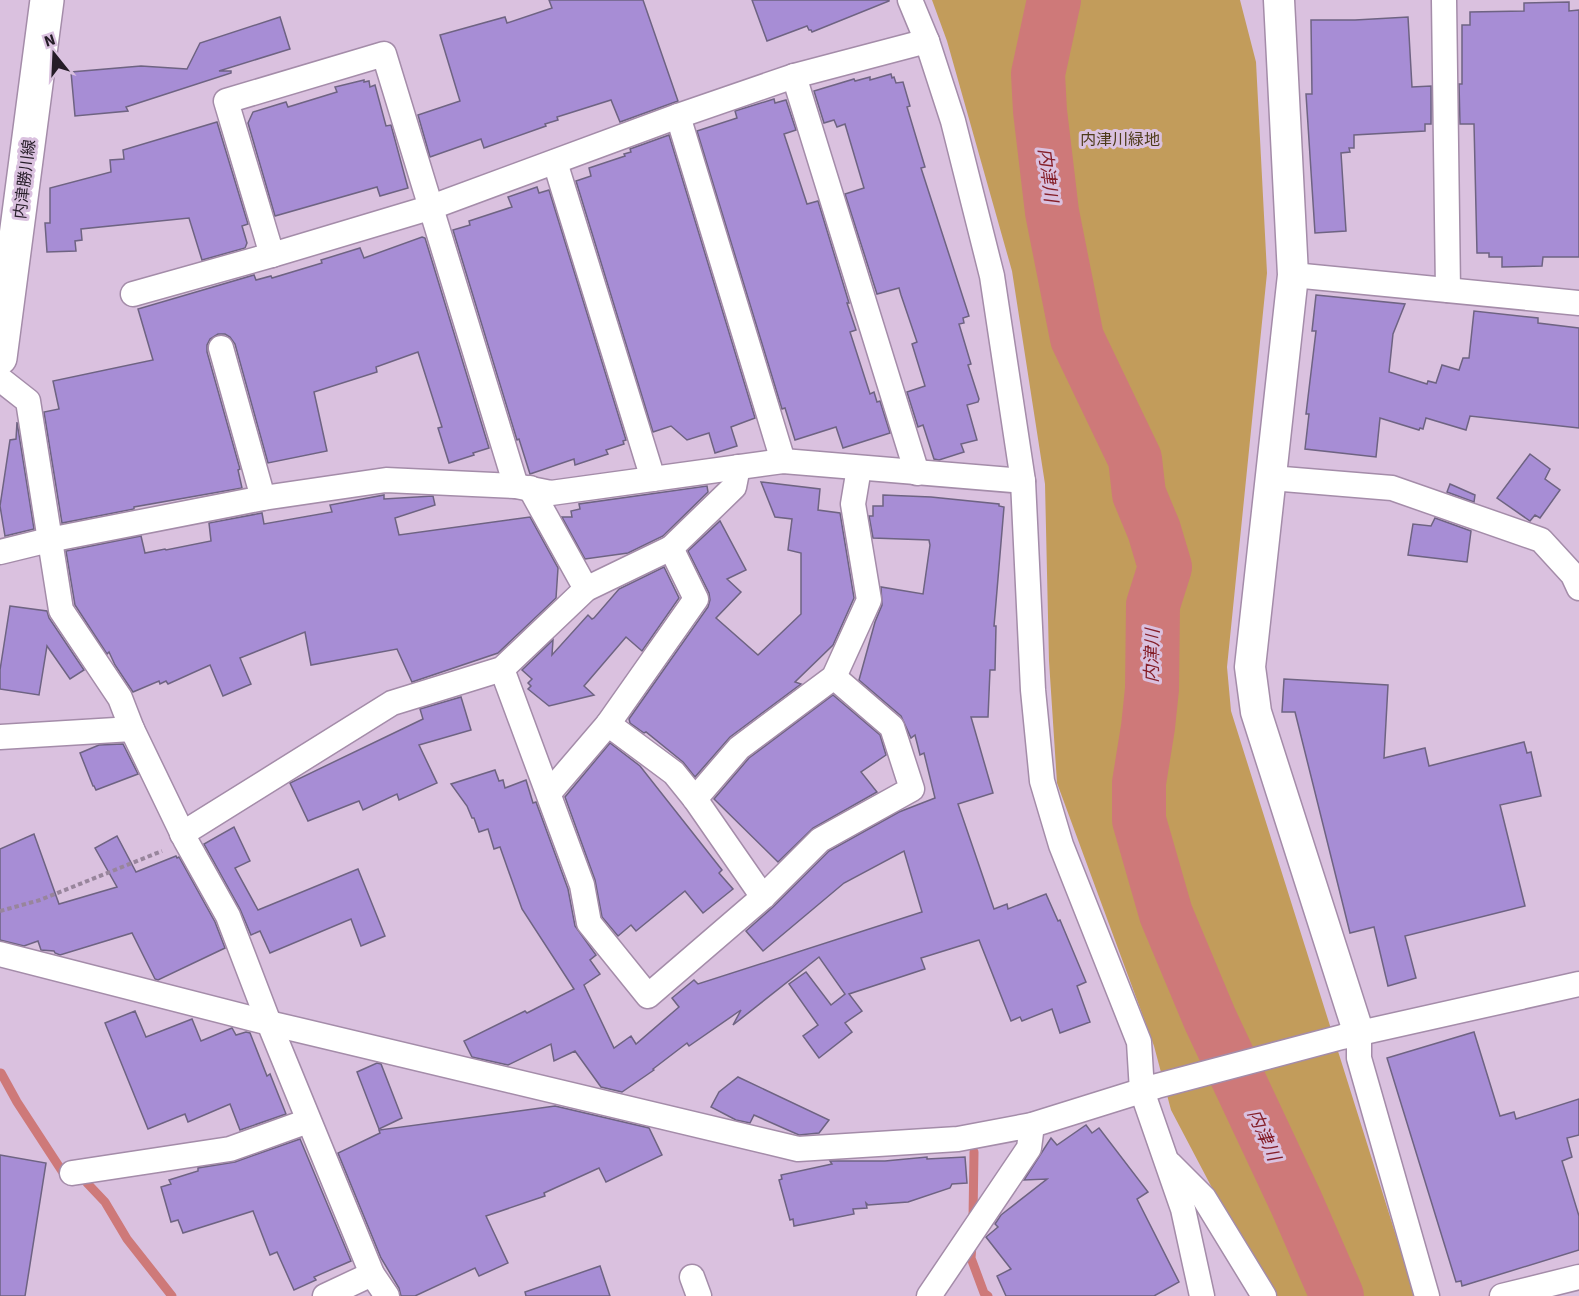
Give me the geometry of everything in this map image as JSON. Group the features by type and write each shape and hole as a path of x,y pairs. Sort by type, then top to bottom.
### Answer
{"main road":[{"name":"内津勝川線","path":"0,358 47,0"}],"street":[{"path":"910,0 927,41 953,121 992,276 1023,481 1033,690 1041,782 1060,845 1139,1042 1166,1160 1184,1209 1202,1296"},
{"path":"1279,0 1293,275 1250,667 1256,712 1427,1296"},
{"path":"1444,0 1448,290"},
{"path":"133,294 429,208 678,116 794,76 927,41"},
{"path":"272,255 226,101 384,54 429,208 523,487 586,589"},
{"path":"794,76 917,473"},
{"path":"678,116 783,462"},
{"path":"555,162 653,478"},
{"path":"1293,275 1579,303"},
{"path":"221,348 263,498"},
{"path":"0,379 28,400 61,610 120,698 132,729 184,838 228,916 268,1023 372,1274 387,1296"},
{"path":"0,552 49,540 263,498 386,480 523,487 551,493 783,462 1023,481"},
{"path":"184,838 392,703 502,669 586,589 671,548 734,487 738,467"},
{"path":"695,799 739,748 834,677 869,600 853,504 859,468"},
{"path":"1271,478 1392,488 1541,540 1573,575 1579,588"},
{"path":"549,793 608,724 696,599 671,548"},
{"path":"502,669 582,885 589,923 648,996 763,897 820,840 912,789 892,727 834,677"},
{"path":"608,724 674,773 695,799 763,897"},
{"path":"0,737 132,729"},
{"path":"0,954 268,1023 798,1149 958,1139 1032,1125 1150,1088 1351,1035 1579,984"},
{"path":"72,1173 230,1149 308,1120"},
{"path":"929,1296 1029,1148 1032,1125"},
{"path":"1166,1160 1204,1198 1264,1296"},
{"path":"325,1296 372,1274"},
{"path":"1502,1296 1579,1277"}],"path":[{"path":"0,911 40,900 184,838"}],"green space":[{"name":"内津川緑地","path":"932,0 1240,0 1256,62 1267,273 1227,667 1231,711 1415,1296 1269,1296 1171,1110 1154,1046 1057,783 1049,661 1045,484 1012,271 947,41"}],"building":[{"path":"549,0 643,0 678,101 620,122 611,100 557,117 558,120 545,124 546,126 484,148 481,139 430,157 418,115 460,101 440,35 505,17 507,23 552,8"},
{"path":"752,0 889,1 812,32 807,26 767,41"},
{"path":"1569,2 1569,11 1579,10 1579,257 1543,257 1542,266 1502,267 1502,257 1489,257 1489,253 1477,253 1474,124 1460,124 1459,84 1462,84 1462,25 1470,25 1470,12 1524,11 1524,3"},
{"path":"280,17 290,49 219,71 231,71 231,73 126,107 128,111 75,116 71,72 141,66 187,69 200,43"},
{"path":"1408,17 1412,87 1431,86 1431,124 1425,124 1425,131 1354,135 1354,148 1349,148 1350,152 1341,153 1346,231 1315,233 1306,94 1312,94 1311,20"},
{"path":"891,74 896,83 903,82 910,106 907,107 925,167 921,168 969,316 963,318 964,323 959,324 971,364 968,365 979,399 978,402 967,405 977,440 961,444 964,452 939,460 934,459 923,425 918,427 907,392 925,386 912,344 917,342 899,288 877,294 845,194 864,188 845,124 837,127 834,120 824,123 814,91 854,79 855,81 870,77 870,80"},
{"path":"364,80 364,82 369,81 370,87 375,85 386,126 391,125 408,188 380,196 377,187 275,216 248,123 253,112 286,102 288,107 337,92 335,87"},
{"path":"774,99 775,103 786,100 796,130 784,134 807,204 818,201 856,330 850,332 870,394 874,392 877,402 880,401 890,433 843,448 836,427 795,440 785,408 782,409 697,131 737,118 735,111"},
{"path":"217,122 248,224 242,226 247,243 245,248 202,260 189,218 81,229 82,240 75,241 76,251 47,252 45,223 50,223 50,188 111,172 110,160 124,159 123,150"},
{"path":"669,135 755,418 731,427 737,446 715,453 709,433 687,440 671,426 653,432 576,181 591,176 589,168 625,156 624,154 631,152 630,149"},
{"path":"537,187 539,193 549,190 626,440 623,441 624,444 606,450 608,454 575,465 574,459 530,474 519,439 517,440 453,230 470,225 469,221 512,207 508,197"},
{"path":"422,237 425,238 489,448 449,463 438,428 442,427 418,352 376,367 377,372 314,392 327,451 268,463 235,344 225,334 218,334 210,339 207,352 240,469 238,470 242,488 134,507 134,509 62,523 44,412 59,409 53,381 153,360 138,309 254,275 256,280 271,276 272,278 322,263 321,260 360,248 364,258"},
{"path":"1316,295 1405,304 1393,334 1389,372 1427,384 1428,381 1436,383 1442,365 1459,370 1463,358 1469,358 1474,311 1538,318 1538,323 1579,328 1579,428 1470,416 1466,430 1426,418 1423,429 1419,430 1380,418 1376,457 1305,449 1309,414 1306,414 1316,331 1312,331"},
{"path":"17,422 34,529 5,536 0,506 10,440 16,439"},
{"path":"1530,454 1550,469 1545,479 1560,490 1540,518 1535,515 1530,521 1497,498"},
{"path":"761,482 820,489 818,510 840,513 854,598 833,645 795,682 801,684 730,737 695,777 683,762 646,732 644,733 630,723 629,719 708,607 709,593 688,551 720,521 746,570 727,579 741,592 716,618 758,655 801,614 801,553 788,550 792,519 775,517"},
{"path":"1450,484 1475,495 1474,502 1447,492"},
{"path":"707,486 708,492 663,536 628,553 585,559 562,517 572,517 571,511 580,509 579,504"},
{"path":"384,495 384,499 433,496 435,505 395,518 399,535 530,517 558,568 556,598 498,653 412,682 397,649 311,665 305,632 240,658 251,684 223,696 210,665 168,684 166,681 160,684 159,681 133,692 109,652 107,654 75,605 66,551 141,536 145,553 166,550 211,541 209,523 262,513 264,524 332,512 330,505"},
{"path":"883,495 931,497 999,504 1004,507 994,626 996,626 995,670 990,670 988,717 971,717 993,793 958,804 994,909 1007,904 1008,909 1046,894 1058,921 1060,920 1086,982 1077,986 1090,1022 1060,1033 1052,1009 1022,1021 1020,1017 1011,1021 979,940 921,958 925,969 849,994 862,1011 845,1023 852,1032 819,1058 803,1036 818,1025 789,984 806,972 831,1005 845,994 819,957 733,1025 741,1010 689,1046 687,1043 622,1092 601,1087 575,1051 554,1061 551,1044 508,1065 472,1057 464,1041 574,989 522,909 500,847 494,849 488,829 479,832 467,806 451,784 495,770 499,781 503,780 505,788 526,780 568,889 575,926 596,955 590,960 600,974 584,985 614,1048 631,1036 636,1044 679,1007 672,998 694,980 698,984 922,912 904,851 844,883 763,951 746,931 829,851 899,812 935,798 924,753 920,755 915,735 911,738 901,716 859,680 882,605 881,587 923,594 930,545 929,540 873,538 869,516 873,516 873,506 883,506"},
{"path":"1435,518 1471,531 1467,562 1408,555 1413,524 1431,526"},
{"path":"664,567 679,598 642,651 626,637 584,686 594,695 549,706 528,689 531,686 528,683 532,679 522,670 553,640 552,655 588,615 594,618 619,589"},
{"path":"10,606 47,611 49,618 84,670 70,679 47,646 39,695 0,689 0,670"},
{"path":"1284,679 1388,685 1384,758 1425,748 1429,766 1524,742 1527,753 1531,752 1541,796 1500,805 1525,906 1405,936 1416,978 1388,986 1374,927 1350,933 1295,712 1282,712"},
{"path":"833,695 880,735 886,755 861,772 877,792 813,828 778,862 714,799 749,758"},
{"path":"461,697 471,730 419,745 437,783 399,800 397,794 363,810 359,801 308,821 290,783 423,719 420,709"},
{"path":"610,743 640,766 722,870 719,873 733,889 703,913 685,891 636,931 631,925 618,936 602,917 595,880 565,797"},
{"path":"123,744 138,774 96,790 80,753 99,745"},
{"path":"234,827 250,861 235,868 258,910 358,869 385,936 361,946 351,919 270,953 260,931 251,935 240,909 204,844"},
{"path":"34,834 59,904 117,887 95,848 117,836 136,872 176,856 179,857 215,922 225,948 158,980 155,979 132,933 60,955 54,951 41,950 38,941 24,946 0,940 0,849"},
{"path":"135,1011 146,1037 192,1019 201,1041 232,1028 236,1035 250,1033 267,1076 270,1074 286,1114 240,1130 230,1104 188,1122 185,1114 148,1129 105,1023"},
{"path":"1474,1032 1500,1116 1514,1112 1516,1119 1579,1099 1579,1135 1567,1138 1572,1157 1562,1161 1579,1216 1579,1250 1462,1286 1461,1281 1456,1282 1387,1058"},
{"path":"377,1063 381,1064 402,1118 379,1129 357,1072"},
{"path":"738,1077 829,1120 819,1133 799,1135 754,1115 750,1123 736,1120 711,1107 719,1092"},
{"path":"555,1106 649,1128 662,1155 606,1182 599,1168 544,1193 545,1196 486,1216 508,1263 479,1276 475,1268 415,1296 401,1296 399,1288 381,1258 338,1153 380,1133 379,1130"},
{"path":"1086,1125 1092,1133 1099,1128 1148,1192 1137,1199 1179,1282 1154,1296 1006,1296 997,1276 1011,1269 986,1237 998,1227 995,1224 1001,1215 1047,1179 1024,1180 1051,1138 1057,1145"},
{"path":"300,1139 351,1261 314,1277 316,1280 294,1290 277,1252 270,1255 253,1211 183,1233 178,1220 171,1222 161,1187 171,1184 169,1180 198,1171 198,1168 235,1162"},
{"path":"0,1155 46,1163 25,1296 0,1296"},
{"path":"927,1157 927,1159 965,1157 967,1183 952,1184 950,1188 908,1202 868,1205 866,1203 867,1208 853,1209 854,1214 794,1226 793,1219 790,1220 779,1180 782,1179 781,1175 832,1164 830,1161 885,1161"},
{"path":"600,1266 610,1296 526,1296 525,1292"}],"waterway":[{"name":"内津川","path":"1054,0 1038,74 1052,212 1077,338 1135,459 1139,494 1154,530 1165,567 1153,605 1152,689 1139,783 1139,820 1166,914 1210,1019 1296,1202 1337,1296"},
{"path":"1,1073 62,1171"},
{"path":"973,1219 974,1152"},
{"path":"87,1183 105,1202 127,1239 172,1296"},
{"path":"972,1245 971,1258 984,1293 988,1296"}]}
